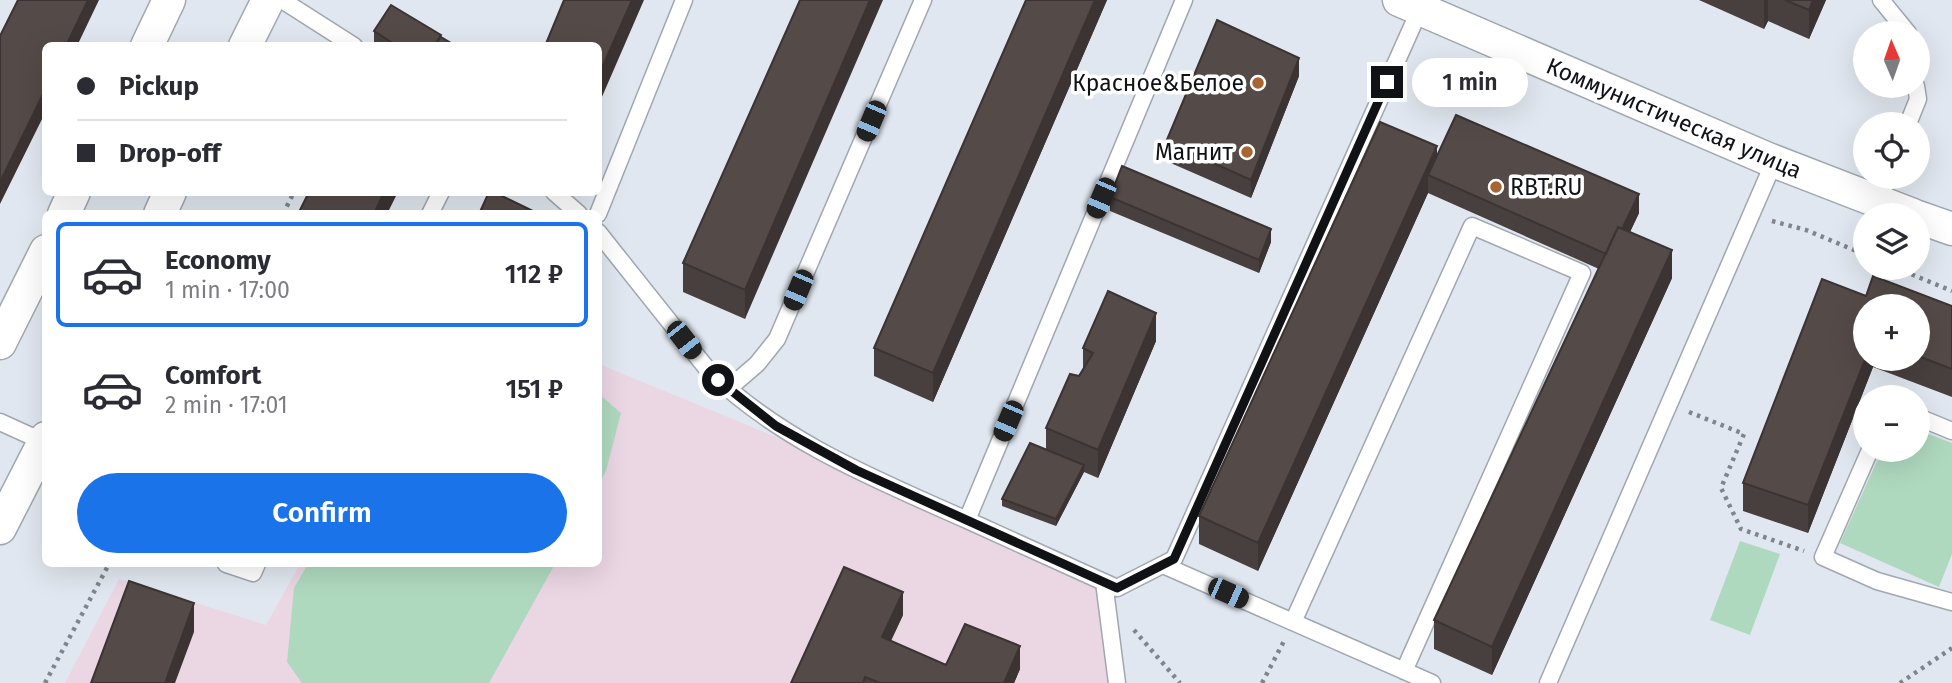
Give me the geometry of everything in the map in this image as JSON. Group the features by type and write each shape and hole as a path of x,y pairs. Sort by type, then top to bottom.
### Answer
{"street":[{"path":"149,42 169,0"},
{"path":"247,42 268,0"},
{"name":"Коммунистическая улица","path":"1410,4 1774,162 1883,190 1899,203"},
{"path":"1930,221 1952,229"},
{"path":"0,343 42,259"},
{"path":"0,528 42,446"}],"lane":[{"path":"282,0 348,42"},
{"path":"600,210 684,0"},
{"path":"727,390 757,364 777,338 923,0"},
{"path":"967,520 1184,0"},
{"path":"1881,0 1898,21"},
{"path":"602,237 727,390 796,437 856,470 1117,588 1174,559 1410,4"},
{"path":"1548,683 1774,162"},
{"path":"559,196 574,210"},
{"path":"1293,622 1472,226 1582,273 1404,671"},
{"path":"0,422 42,439"},
{"path":"1930,422 1952,431"},
{"path":"1865,462 1823,558 1877,581 1951,599"},
{"path":"1163,565 1432,683"},
{"path":"235,567 253,573 256,567"},
{"path":"1104,582 1116,683"}],"path":[{"path":"1751,215 1806,230 1853,250"},
{"path":"1924,280 1952,292"},
{"path":"1669,404 1744,433 1721,488 1741,529 1823,558"},
{"path":"45,683 107,567"},
{"path":"1262,683 1293,622"},
{"path":"1130,626 1180,683"},
{"path":"1900,683 1952,648"}],"shaded area":[{"path":"602,365 856,470 1096,578 1108,683 65,683 119,579 266,625 298,567 602,567"}],"green space":[{"path":"602,397 621,413 602,478"},
{"path":"1930,435 1952,443 1952,554 1939,587 1840,543 1877,462 1930,462"},
{"path":"1740,541 1780,554 1750,635 1710,620"},
{"path":"306,567 553,567 489,683 302,683 287,662 294,588"}],"building":[{"path":"18,0 88,0 68,42 42,42 42,96 0,182 0,36"},
{"path":"564,0 632,0 602,68 602,42 547,42"},
{"path":"800,0 870,0 745,290 683,263"},
{"path":"1026,0 1095,0 933,373 874,348"},
{"path":"1785,0 1813,0 1809,10"},
{"path":"391,5 441,35 437,42 391,42 374,31"},
{"path":"1217,20 1299,58 1251,180 1166,142"},
{"path":"1456,115 1639,194 1622,229 1618,227 1606,254 1428,175"},
{"path":"1380,122 1437,146 1258,543 1199,516"},
{"path":"1122,166 1271,229 1259,260 1110,197"},
{"path":"307,196 382,196 376,210 300,210"},
{"path":"487,196 502,196 531,210 481,210"},
{"path":"1618,227 1672,250 1492,647 1434,620"},
{"path":"1822,279 1861,294 1853,294 1853,371 1861,371 1808,505 1743,483"},
{"path":"1872,280 1884,280 1920,294 1867,294"},
{"path":"1108,291 1156,313 1098,450 1046,428 1070,374 1079,376 1093,353 1083,348"},
{"path":"1930,298 1952,306 1952,369 1930,361"},
{"path":"1030,443 1084,465 1056,519 1002,499"},
{"path":"844,567 903,592 882,637 946,665 965,624 1020,646 1004,683 880,683 865,677 863,683 791,683"},
{"path":"129,581 194,603 165,683 91,683"}],"place":[{"name":"Красное&Белое","path":"1258,83"},
{"name":"Магнит","path":"1247,152"},
{"name":"RBT.RU","path":"1496,187"}],"route":[{"path":"718,380 727,390 776,426 856,470 1117,588 1174,559 1387,82"}]}
